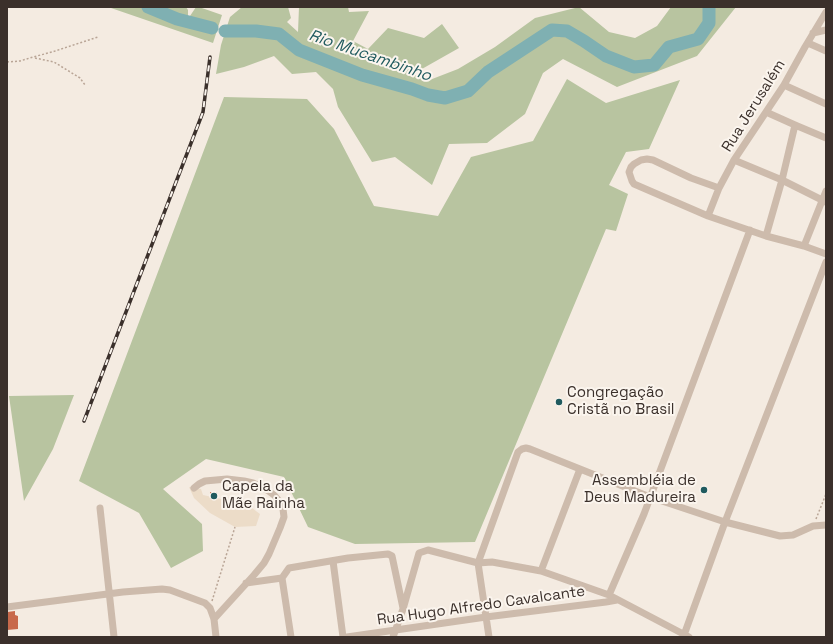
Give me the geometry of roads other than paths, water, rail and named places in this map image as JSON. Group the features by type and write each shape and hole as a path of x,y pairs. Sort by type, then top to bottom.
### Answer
{"street":[{"name":"Rua Jerusalém","path":"708,216 719,188 734,160 784,85 826,12"},
{"path":"813,33 826,30"},
{"path":"808,43 826,51"},
{"path":"784,85 826,104"},
{"path":"766,112 826,138"},
{"path":"766,236 782,180 795,125"},
{"path":"719,188 647,159 641,160 634,164 629,172 634,184 708,216 766,236 804,246 826,254"},
{"path":"734,160 782,180 824,201"},
{"path":"804,246 824,201 826,191"},
{"path":"609,595 644,514 750,230"},
{"path":"394,634 420,553 428,550 478,564 492,562 541,571 609,595 686,636 725,522 826,262"},
{"path":"489,637 478,564 518,452 522,449 530,449 650,497 725,522 780,536 793,535 813,526 826,525"},
{"path":"541,571 580,469"},
{"path":"194,488 205,481 227,480 253,483 274,495 280,502 283,510 284,517 266,558 214,619"},
{"path":"100,508 114,637"},
{"path":"290,637 282,578 289,568 388,554 392,556 403,609"},
{"path":"333,561 343,637"},
{"path":"246,583 282,578"},
{"path":"7,607 110,594 162,589 170,590 205,603 210,608 214,619 216,637"},
{"name":"Rua Hugo Alfredo Cavalcante","path":"347,637 394,634 486,617 617,600"}],"waterway":[{"name":"Rio Mucambinho","path":"148,7 177,19 212,28"},
{"name":"Rio Mucambinho","path":"225,31 256,31 279,34 299,50 362,75 428,95 445,98 468,91 488,72 552,30 567,31 606,56 634,67 654,65 669,47 698,39 709,23 709,7"}],"railway":[{"path":"84,421 203,112 210,57"}],"place":[{"name":"Congregação Cristã no Brasil","path":"559,402"},
{"name":"Assembléia de Deus Madureira","path":"704,490"},
{"name":"Capela da Mãe Rainha","path":"214,496"}]}
